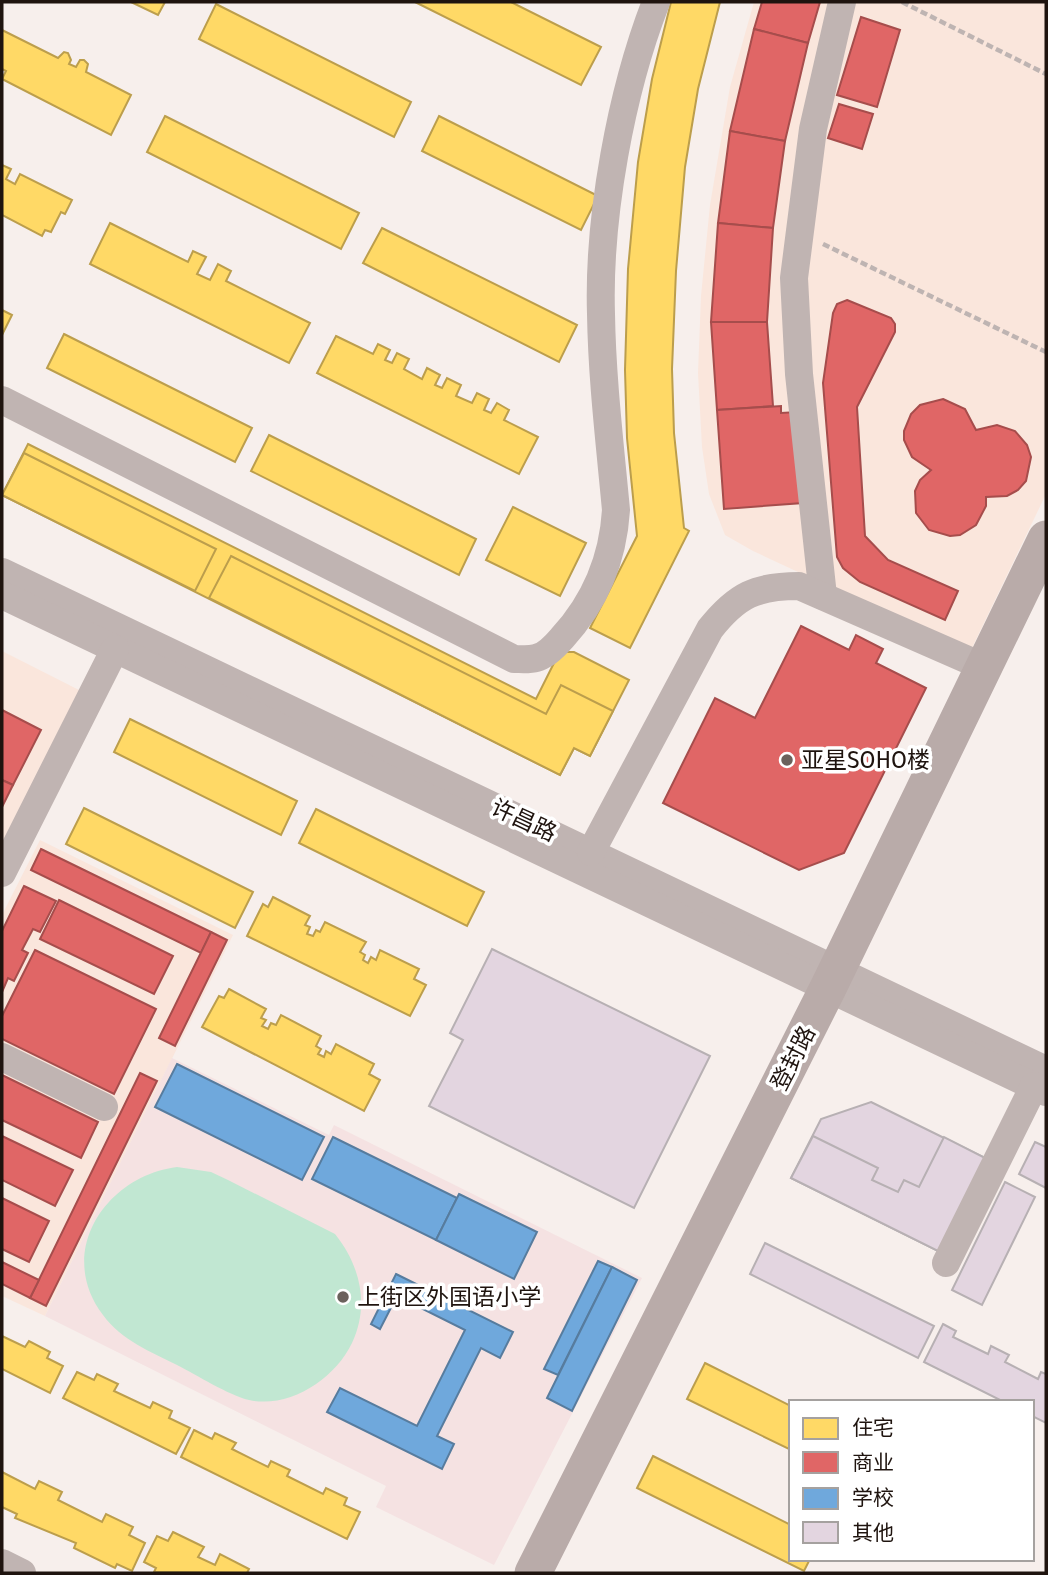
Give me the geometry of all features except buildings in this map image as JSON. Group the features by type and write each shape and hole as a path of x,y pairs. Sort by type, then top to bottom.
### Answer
{"main road":[{"name":"登封路","path":"533,1573 833,978 1046,539"}],"street":[{"path":"4,408 514,659 538,658 577,622 595,593 614,541 616,510 600,312 604,233 625,100 656,2"},
{"path":"824,596 796,331 794,278 813,129 842,2"},
{"name":"许昌路","path":"2,572 591,852 1042,1083"},
{"path":"591,852 710,629 728,606 769,586 799,586 984,667"},
{"name":"许昌路","path":"2,595 833,978"},
{"path":"2,873 115,649"},
{"path":"2,1057 104,1107"},
{"path":"946,1263 1042,1083"},
{"path":"2,1563 22,1573"}],"path":[{"path":"902,2 1046,74"},
{"path":"800,233 1046,352"}],"shaded area":[{"path":"754,2 1046,2 1046,494 970,652 753,551 725,535 709,494 702,447 698,373 701,296 710,205 730,87"},
{"path":"2,651 81,691 2,850"},
{"path":"40,840 233,935 45,1316 2,1296 2,915"},
{"name":"上街区外国语小学","path":"172,1058 329,1135 334,1125 642,1278 494,1565 376,1507 386,1486 45,1316"}],"green space":[{"path":"177,1167 211,1172 228,1180 335,1234 344,1246 360,1286 357,1329 344,1356 322,1379 309,1388 280,1400 249,1400 222,1389 137,1344 119,1332 103,1315 89,1291 84,1267 87,1243 95,1221 110,1201 129,1185 151,1173"}],"place":[{"name":"亚星SOHO楼","path":"787,760"},
{"name":"上街区外国语小学","path":"343,1297"}]}
